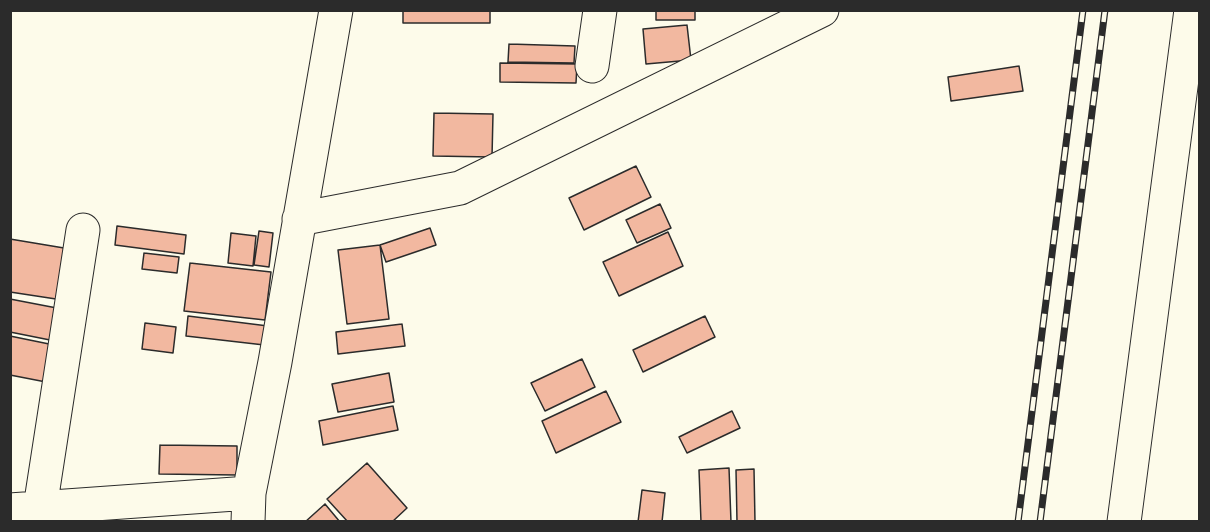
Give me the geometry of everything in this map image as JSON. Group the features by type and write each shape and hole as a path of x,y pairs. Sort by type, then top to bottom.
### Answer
{"street":[{"path":"83,230 25,512 249,507 336,10"},
{"path":"592,66 600,10"},
{"path":"299,219 460,188 822,10"},
{"path":"1124,522 1191,10"}],"building":[{"path":"403,10 490,10 490,23 403,23"},
{"path":"656,10 695,10 695,20 656,20"},
{"path":"687,25 691,60 646,64 643,29"},
{"path":"509,44 575,46 574,63 508,62"},
{"path":"500,63 577,64 576,83 500,82"},
{"path":"1019,66 1023,91 951,101 948,77"},
{"path":"434,113 493,114 492,157 433,156"},
{"path":"636,166 651,197 584,230 569,198"},
{"path":"660,204 671,228 637,243 626,220"},
{"path":"117,226 186,235 184,254 115,245"},
{"path":"430,228 436,245 386,262 380,245"},
{"path":"259,231 273,233 269,267 254,265"},
{"path":"668,232 683,266 619,296 603,262"},
{"path":"231,233 256,236 253,266 228,263"},
{"path":"10,239 64,248 56,299 10,292"},
{"path":"380,245 389,319 347,324 338,250"},
{"path":"144,253 179,257 177,273 142,269"},
{"path":"190,263 271,272 265,320 184,311"},
{"path":"10,299 62,309 55,341 10,332"},
{"path":"188,316 276,327 273,346 186,336"},
{"path":"705,316 715,337 643,372 633,350"},
{"path":"145,323 176,327 173,353 142,349"},
{"path":"402,324 405,346 338,354 336,332"},
{"path":"10,336 54,345 46,382 10,375"},
{"path":"582,359 595,387 545,411 531,383"},
{"path":"389,373 394,402 338,412 332,384"},
{"path":"606,391 621,422 556,453 542,421"},
{"path":"393,406 398,430 323,445 319,421"},
{"path":"732,411 740,428 687,453 679,437"},
{"path":"160,445 237,446 237,475 159,474"},
{"path":"367,463 407,508 392,522 348,522 327,499"},
{"path":"729,468 731,522 701,522 699,470"},
{"path":"754,469 755,522 737,522 736,470"},
{"path":"642,490 665,493 662,522 638,522"},
{"path":"325,504 340,522 305,522"}],"railway":[{"path":"1018,522 1083,10"},
{"path":"1040,522 1105,10"}]}
